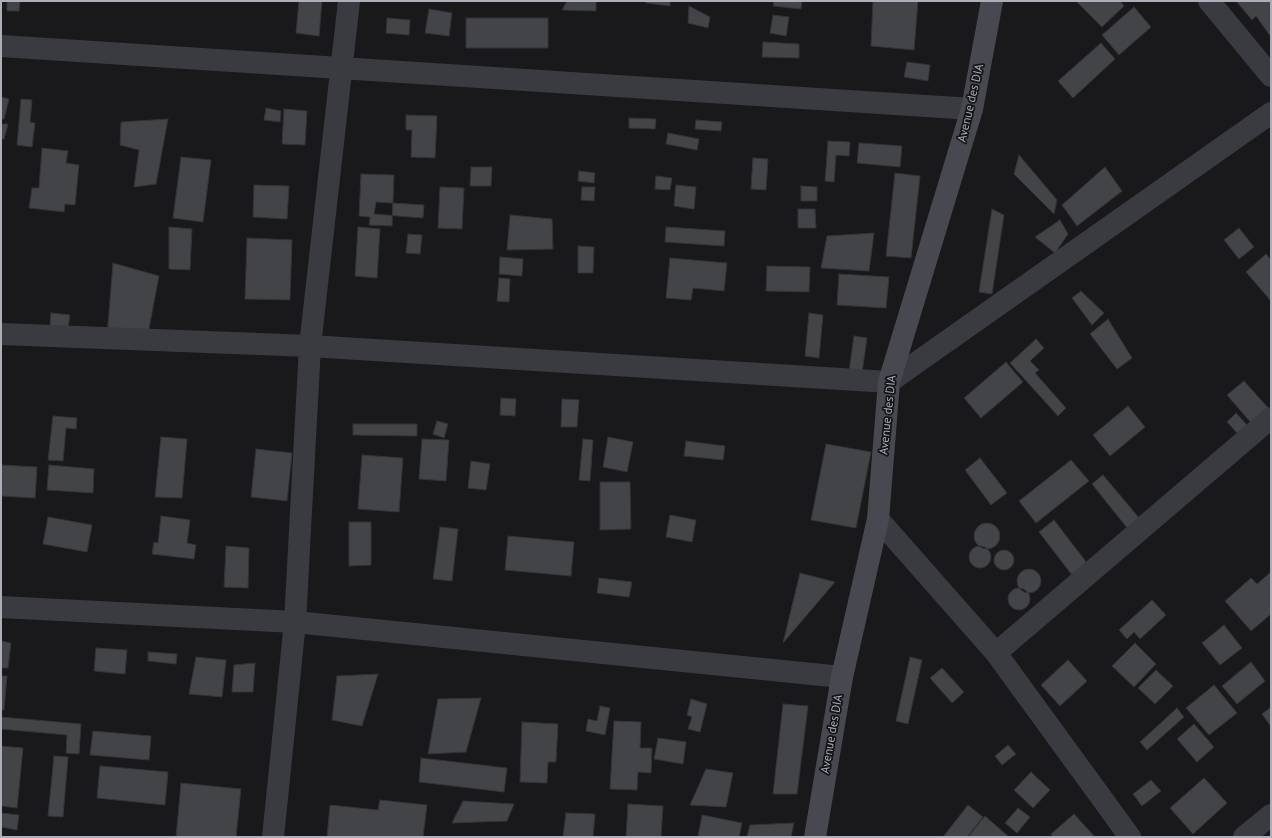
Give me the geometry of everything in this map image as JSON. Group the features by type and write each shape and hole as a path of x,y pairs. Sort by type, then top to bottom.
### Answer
{"street":[{"path":"272,837 295,622 310,346 349,1"},
{"name":"Avenue des DIA","path":"814,837 842,677 878,518 889,382 972,110 992,1"},
{"path":"1209,1 1271,76"},
{"path":"1,46 972,110"},
{"path":"1,334 310,346 889,382 1271,113"},
{"path":"996,653 1271,418"},
{"path":"878,518 996,653 1130,837"},
{"path":"1,607 295,622 842,677"},
{"path":"1244,837 1271,815"}],"building":[{"path":"7,1 20,1 19,11 7,11"},
{"path":"299,1 322,1 319,36 296,33"},
{"path":"567,1 596,1 596,11 562,10"},
{"path":"646,1 670,1 670,6 646,3"},
{"path":"774,1 802,1 801,9 773,6"},
{"path":"873,1 918,1 914,50 871,46"},
{"path":"1076,1 1120,1 1124,6 1102,27"},
{"path":"1236,1 1271,1 1271,37 1256,16 1252,20"},
{"path":"689,6 710,17 708,28 688,23"},
{"path":"1134,7 1151,27 1119,55 1102,35"},
{"path":"429,9 452,13 449,36 425,33"},
{"path":"773,15 789,17 786,36 770,33"},
{"path":"387,18 410,20 409,35 386,33"},
{"path":"466,18 548,18 548,48 466,48"},
{"path":"763,42 799,44 799,58 762,57"},
{"path":"1101,43 1115,59 1073,98 1058,81"},
{"path":"907,62 930,65 928,81 904,77"},
{"path":"1,97 9,99 4,119 1,119"},
{"path":"21,99 32,100 30,122 35,123 32,147 17,145"},
{"path":"266,108 281,111 280,122 264,120"},
{"path":"284,109 307,111 305,145 282,144"},
{"path":"406,115 437,116 435,158 411,157 412,130 406,130"},
{"path":"629,118 656,119 655,129 629,128"},
{"path":"168,119 156,184 134,187 139,150 120,145 121,122"},
{"path":"696,120 722,122 721,131 695,129"},
{"path":"1,124 8,124 4,139 1,139"},
{"path":"668,133 699,139 697,150 666,144"},
{"path":"828,141 850,142 849,156 836,155 834,182 825,181"},
{"path":"859,143 902,146 900,167 857,163"},
{"path":"42,148 68,151 66,163 79,165 75,205 65,204 64,212 29,208 32,188 39,188"},
{"path":"1019,155 1057,200 1054,214 1014,174"},
{"path":"181,157 211,160 203,222 173,218"},
{"path":"753,158 768,159 766,190 751,189"},
{"path":"471,167 492,167 491,186 470,186"},
{"path":"1105,167 1122,191 1077,226 1062,205"},
{"path":"579,171 595,173 594,183 578,181"},
{"path":"895,173 920,176 911,258 886,256"},
{"path":"361,174 394,175 392,226 369,225 370,217 359,216"},
{"path":"656,176 672,178 670,190 655,189"},
{"path":"254,185 289,186 287,219 253,217"},
{"path":"676,185 696,187 694,209 674,206"},
{"path":"801,186 817,187 817,201 801,201"},
{"path":"440,187 464,188 462,229 438,228"},
{"path":"582,187 595,187 594,201 581,200"},
{"path":"376,202 424,205 423,218 374,214"},
{"path":"798,209 815,209 816,228 798,228"},
{"path":"992,209 1004,215 992,294 979,292"},
{"path":"510,215 552,219 553,249 507,250"},
{"path":"1060,220 1068,234 1055,253 1035,237"},
{"path":"169,227 192,229 190,270 169,269"},
{"path":"358,227 380,229 377,278 355,276"},
{"path":"666,227 725,231 724,246 665,242"},
{"path":"1239,228 1254,247 1239,259 1224,240"},
{"path":"874,233 869,271 821,268 827,236"},
{"path":"408,234 422,235 420,254 406,253"},
{"path":"247,238 292,240 290,300 245,299"},
{"path":"578,246 594,247 593,273 578,273"},
{"path":"1266,254 1271,260 1271,301 1246,272"},
{"path":"500,257 523,259 522,276 499,274"},
{"path":"670,258 727,263 724,291 693,288 691,300 666,298"},
{"path":"113,263 159,276 147,339 107,336"},
{"path":"767,266 810,267 809,292 766,291"},
{"path":"839,274 889,277 886,308 837,305"},
{"path":"499,278 510,279 509,302 497,301"},
{"path":"1081,291 1104,313 1092,325 1072,298"},
{"path":"51,313 70,315 68,327 50,326"},
{"path":"809,313 823,315 819,358 805,356"},
{"path":"1108,319 1132,358 1117,369 1090,334"},
{"path":"854,336 867,338 862,373 849,371"},
{"path":"1036,339 1044,348 1030,361 1039,370 1035,373 1066,408 1058,416 1010,363"},
{"path":"1006,362 1023,382 981,418 964,398"},
{"path":"1244,381 1270,410 1253,425 1227,395"},
{"path":"501,398 516,399 515,416 500,415"},
{"path":"562,399 579,400 577,427 561,427"},
{"path":"1128,406 1145,427 1110,456 1093,435"},
{"path":"1236,413 1248,426 1239,435 1227,422"},
{"path":"53,416 77,418 76,429 66,428 63,461 48,460"},
{"path":"437,421 448,424 444,438 433,434"},
{"path":"353,424 417,424 417,436 353,435"},
{"path":"161,437 187,439 182,498 155,497"},
{"path":"608,437 633,442 627,472 603,467"},
{"path":"422,439 449,440 446,481 419,479"},
{"path":"583,439 593,440 590,481 579,480"},
{"path":"686,441 725,446 723,460 684,456"},
{"path":"826,444 871,452 856,528 811,520"},
{"path":"256,449 292,453 287,501 251,497"},
{"path":"362,455 403,458 399,512 358,509"},
{"path":"980,458 1007,493 991,505 965,470"},
{"path":"1071,460 1089,481 1036,523 1019,501"},
{"path":"471,461 490,464 486,490 468,488"},
{"path":"1,465 37,467 35,498 1,496"},
{"path":"49,465 94,469 93,493 47,490"},
{"path":"1103,475 1140,519 1128,529 1092,484"},
{"path":"600,482 630,482 631,529 600,530"},
{"path":"670,515 696,520 692,542 666,537"},
{"path":"161,516 190,520 187,543 196,545 194,559 152,554 154,542 158,543"},
{"path":"48,517 92,525 87,552 43,544"},
{"path":"1054,520 1087,563 1072,575 1039,532"},
{"path":"349,522 371,522 371,565 349,566"},
{"path":"987,523 996,527 1000,536 996,545 987,549 978,545 974,536 978,527"},
{"path":"440,527 458,529 452,581 433,579"},
{"path":"508,536 574,542 571,576 505,570"},
{"path":"226,546 249,548 248,588 224,587"},
{"path":"980,546 988,549 991,557 988,565 980,568 972,565 969,557 972,549"},
{"path":"1004,550 1011,553 1014,560 1011,567 1004,570 997,567 994,560 997,553"},
{"path":"1024,569 1034,569 1041,576 1041,586 1034,593 1024,593 1017,586 1017,576"},
{"path":"1271,572 1271,614 1251,631 1225,601 1251,578 1257,584"},
{"path":"800,573 835,582 783,643"},
{"path":"599,578 632,582 629,597 597,593"},
{"path":"1019,588 1023,589 1029,595 1029,603 1023,609 1019,610 1015,609 1009,603 1008,599 1009,595 1015,589"},
{"path":"1152,600 1166,615 1140,639 1134,632 1127,639 1119,630"},
{"path":"1224,625 1242,648 1220,665 1202,643"},
{"path":"1,641 11,643 8,668 1,668"},
{"path":"1135,643 1156,664 1134,687 1112,666"},
{"path":"96,648 127,650 125,674 94,671"},
{"path":"148,652 177,654 176,664 148,661"},
{"path":"196,657 226,660 222,697 189,694"},
{"path":"910,657 922,660 908,724 896,721"},
{"path":"1068,660 1087,681 1060,706 1041,685"},
{"path":"1251,662 1265,681 1237,704 1222,686"},
{"path":"255,663 253,692 232,692 234,665"},
{"path":"942,668 964,692 952,703 930,678"},
{"path":"1156,670 1173,686 1155,704 1138,688"},
{"path":"378,674 362,726 332,720 337,676"},
{"path":"1,676 7,676 4,710 1,710"},
{"path":"1214,685 1237,713 1209,735 1186,708"},
{"path":"481,698 466,752 428,754 438,699"},
{"path":"691,699 707,704 700,732 688,729 692,717 687,715"},
{"path":"783,704 808,706 797,794 773,794"},
{"path":"600,706 610,708 605,735 586,731 588,719 597,721"},
{"path":"1271,707 1271,724 1270,725 1262,714"},
{"path":"1177,708 1184,717 1147,750 1140,742"},
{"path":"1,717 81,724 79,754 66,753 67,735 1,729"},
{"path":"614,721 641,722 640,748 652,748 651,773 638,772 637,790 610,789"},
{"path":"522,722 558,724 556,762 548,762 547,783 520,782"},
{"path":"1194,724 1214,747 1197,762 1177,739"},
{"path":"93,731 151,736 149,760 90,755"},
{"path":"658,738 686,742 683,764 654,759"},
{"path":"1008,745 1016,754 1002,765 995,756"},
{"path":"1,746 23,748 17,808 1,806"},
{"path":"54,756 68,757 63,817 48,816"},
{"path":"421,758 507,768 504,792 419,782"},
{"path":"100,766 168,772 165,805 97,798"},
{"path":"706,769 733,773 726,807 690,805"},
{"path":"1031,772 1050,790 1033,808 1014,790"},
{"path":"1204,778 1227,803 1193,834 1170,808"},
{"path":"1151,780 1161,791 1142,806 1133,794"},
{"path":"181,783 241,789 236,837 176,837"},
{"path":"380,800 427,805 423,837 327,837 330,805 378,810"},
{"path":"463,801 514,804 507,821 452,823"},
{"path":"628,804 663,806 661,837 626,837"},
{"path":"968,805 983,817 967,837 943,837"},
{"path":"1018,808 1030,817 1017,833 1005,823"},
{"path":"1,813 19,815 17,830 1,827"},
{"path":"566,813 595,814 593,837 563,837"},
{"path":"1074,814 1095,837 1053,837 1051,834"},
{"path":"702,815 742,823 739,837 698,837"},
{"path":"985,816 1009,837 968,837"},
{"path":"794,823 791,837 747,837 750,825"}]}
